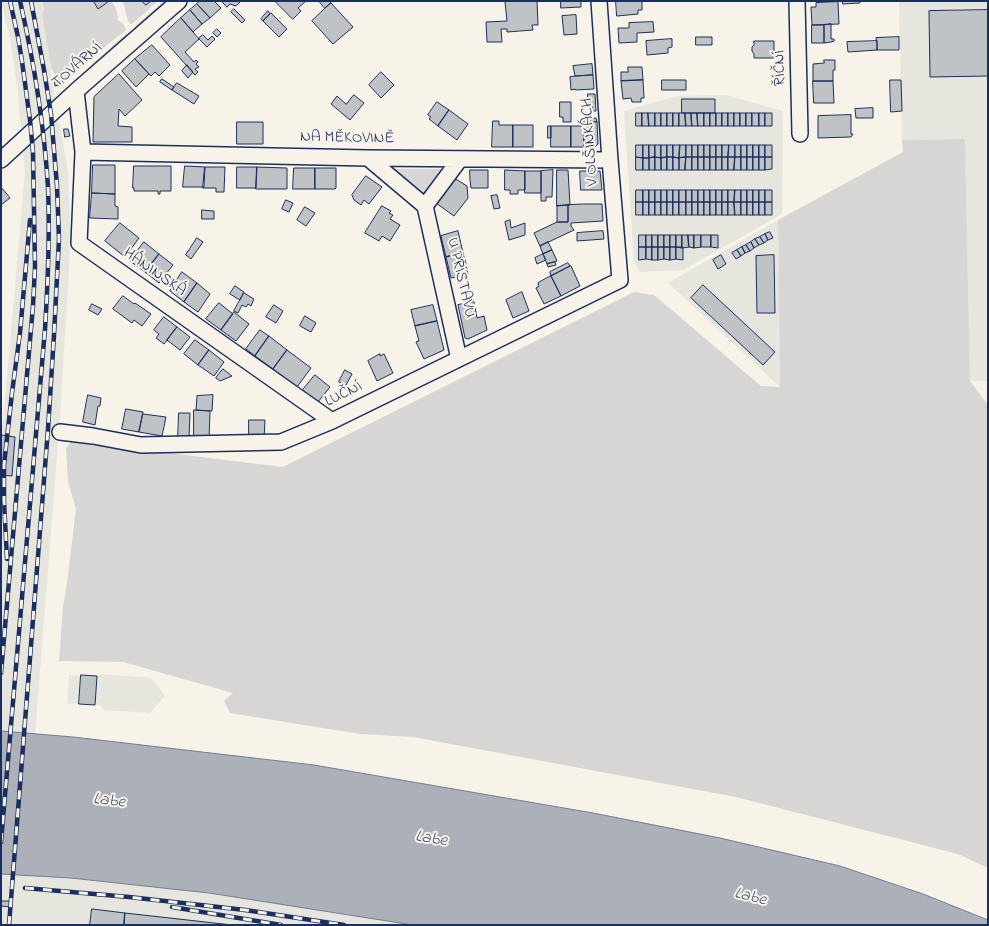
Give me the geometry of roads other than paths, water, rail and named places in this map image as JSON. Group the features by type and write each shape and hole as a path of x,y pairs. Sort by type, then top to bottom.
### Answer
{"street":[{"name":"TOVÁRNÍ","path":"1,160 76,91 179,1"},
{"name":"V OLŠINKÁCH","path":"599,1 620,280"},
{"name":"ŘÍČNÍ","path":"797,1 800,134"},
{"name":"HÁNINSKÁ","path":"76,91 83,152 79,243 332,421"},
{"name":"NA MĚKOVINĚ","path":"83,152 368,158 610,160"},
{"path":"368,158 425,206 460,159"},
{"name":"U PŘÍSTAVU","path":"425,206 459,359"},
{"name":"LUČNÍ","path":"60,432 93,436 141,445 281,442 332,421 620,280"}],"water":[{"name":"Labe","path":"1,731 73,737 314,765 593,813 720,838 840,866 923,894 988,920 988,925 413,925 209,893 71,878 1,874"}],"railway":[{"path":"1,673 33,306 35,267 33,152 30,120 18,37 10,1"},
{"path":"1,842 45,329 49,222 48,187 41,117 30,47 20,1"},
{"path":"9,925 48,429 59,239 57,186 51,114 31,1"},
{"path":"7,559 4,465 20,333 30,220"},
{"path":"25,888 129,897 245,910 344,925"},
{"path":"172,907 281,925"}]}
